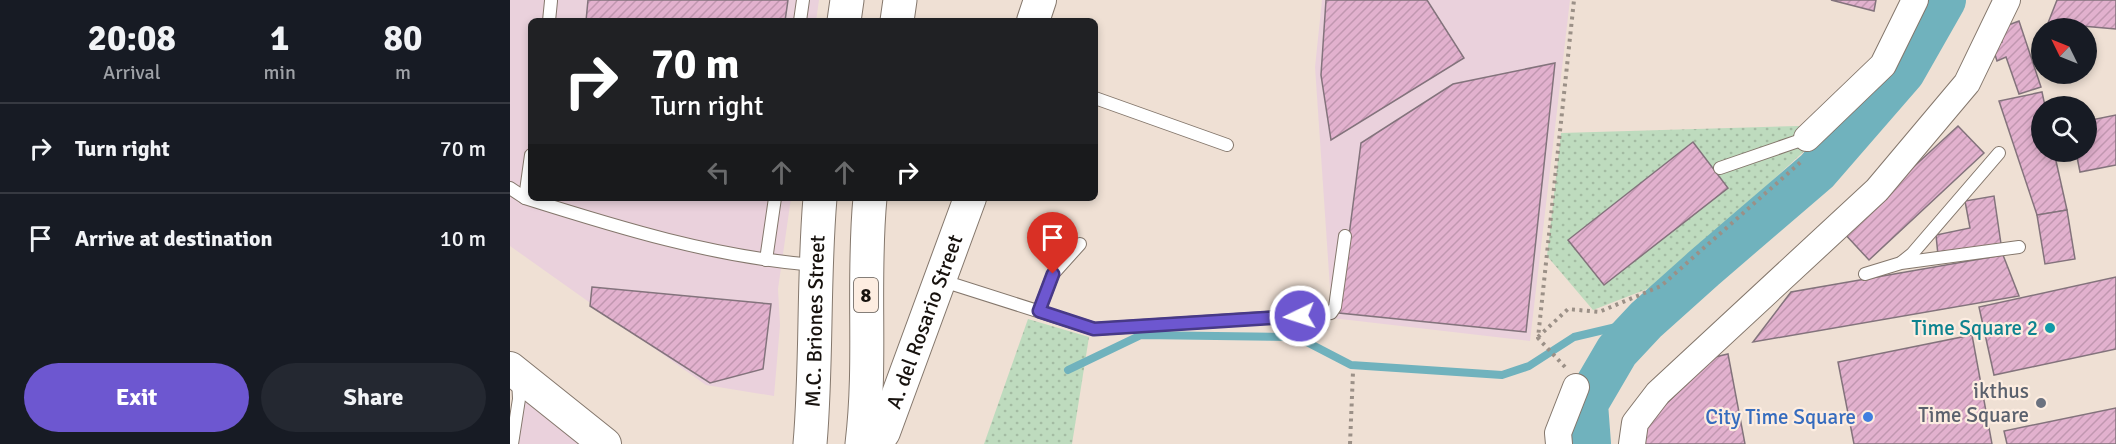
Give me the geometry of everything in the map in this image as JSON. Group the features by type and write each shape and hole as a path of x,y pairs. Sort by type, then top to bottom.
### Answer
{"main road":[{"path":"844,18 847,0"},
{"path":"897,18 900,0"},
{"name":"M.C. Briones Street","path":"810,444 816,328 814,264 820,201"},
{"name":"8","path":"862,444 867,393 865,251 870,201"}],"street":[{"path":"1034,18 1040,0"},
{"path":"1816,130 1883,65 1915,0"},
{"path":"1632,444 1635,423 1658,393 1876,190 1967,83 2007,0"},
{"name":"A. del Rosario Street","path":"876,444 884,432 969,201"},
{"path":"514,371 600,442"},
{"path":"1559,444 1558,433 1570,376"}],"lane":[{"path":"800,18 803,0"},
{"path":"549,18 551,1"},
{"path":"1098,99 1227,146"},
{"path":"1720,168 1816,130"},
{"path":"1901,263 1912,255 1999,153"},
{"path":"525,198 528,176"},
{"path":"510,188 528,199"},
{"path":"534,201 641,235 766,260 814,264"},
{"path":"766,260 775,201"},
{"path":"940,280 1094,329 1331,313 1335,307 1345,236"},
{"path":"1039,311 1053,274 1080,244"},
{"path":"1865,274 1901,263 2019,247"},
{"path":"512,444 519,399 514,371"}],"path":[{"path":"1570,376 1538,338 1574,0"},
{"path":"1538,338 1568,309 1599,312 1661,286 1815,149 1816,130"},
{"path":"1350,444 1353,372"}],"shaded area":[{"path":"510,0 819,0 816,18 528,18 528,201 791,201 778,289 780,325 774,396 706,385 510,246"},
{"path":"1322,0 1570,0 1530,341 1332,318 1315,67"},
{"path":"523,397 592,444 517,444"}],"green space":[{"path":"1799,126 1812,144 1660,284 1593,310 1547,256 1561,133"},
{"path":"1028,319 1089,337 1072,444 984,444"}],"building":[{"path":"588,0 788,0 785,18 586,18"},
{"path":"1326,0 1427,0 1464,58 1331,140 1321,75"},
{"path":"1831,0 1876,0 1874,11"},
{"path":"2057,0 2116,0 2116,29 2097,27 2097,18 2050,18"},
{"path":"2019,21 2031,57 2031,84 2040,84 2041,87 2019,94 2006,57 1997,61 1992,45 2002,42 1998,29"},
{"path":"1555,63 1526,332 1339,313 1361,143 1453,84"},
{"path":"2042,92 2043,96 2031,96 2031,162 2056,162 2067,210 2037,215 1999,101"},
{"path":"2116,115 2116,165 2080,172 2078,162 2097,162 2097,119"},
{"path":"1958,126 1984,153 1869,260 1843,232"},
{"path":"1693,142 1728,188 1604,285 1568,240"},
{"path":"1994,196 2001,244 1938,255 1936,235 1970,228 1965,201"},
{"path":"2067,210 2075,259 2045,264 2037,215"},
{"path":"2003,255 2019,296 1753,342 1791,292"},
{"name":"Time Square 2","path":"2116,277 2116,349 1994,375 1979,307"},
{"path":"592,287 771,304 763,369 710,383 590,306"},
{"path":"1972,335 1992,444 1854,444 1838,362"},
{"path":"1728,354 1745,444 1643,444 1643,426 1715,357"},
{"path":"2116,408 2116,444 2007,444 2004,431"}],"waterway":[{"path":"1589,444 1586,404 1617,351 1646,320 1817,171 1903,72 1944,0"},
{"path":"1068,370 1141,335 1297,337 1351,365 1502,375 1529,366 1574,337 1646,320"}],"place":[{"name":"Time Square 2","path":"2050,328"},
{"name":"ikthus Time Square","path":"2041,403"},
{"name":"City Time Square","path":"1868,417"}],"route":[{"path":"1053,274 1039,311 1081,327 1094,329 1300,316"}]}
